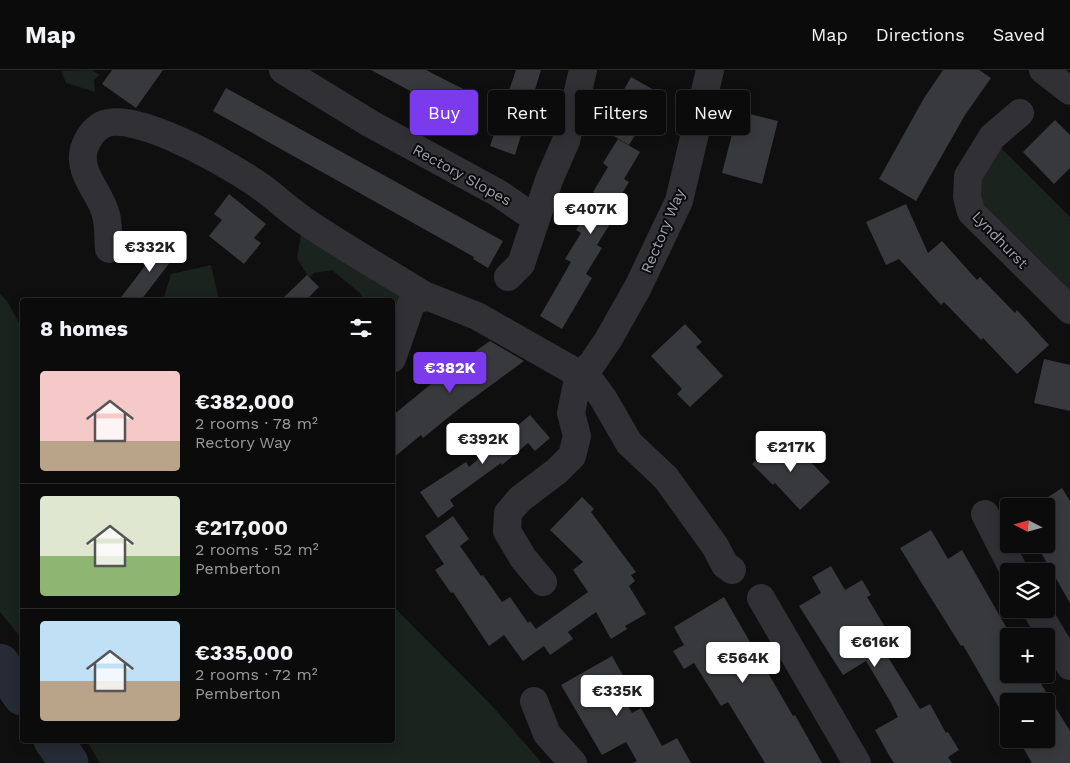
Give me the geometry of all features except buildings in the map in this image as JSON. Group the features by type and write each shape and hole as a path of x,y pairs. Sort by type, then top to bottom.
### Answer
{"street":[{"name":"Rectory Slopes","path":"284,70 371,124 498,193 536,219"},
{"path":"508,277 521,264 549,180 566,141 583,70"},
{"name":"Rectory Way","path":"581,372 591,365 608,340 638,287 679,201 710,70"},
{"path":"1043,70 1070,91"},
{"name":"Lyndhurst","path":"1020,113 992,137 968,176 967,197 971,212 1070,310"},
{"path":"108,249 106,215 87,176 82,160 89,138 103,124 112,122 134,124 158,131 219,161 260,186 302,219 427,297 477,316 581,372 603,398 629,443 666,478 715,546 725,565 732,570"},
{"path":"395,350 413,299 427,297"},
{"path":"543,582 522,558 507,532 508,513 520,499 557,471 572,456 577,436 571,413 581,372"},
{"path":"985,514 1010,563"},
{"path":"761,598 857,763"},
{"path":"1041,618 1070,666"},
{"path":"534,701 547,734 573,763"}],"shaded area":[{"path":"91,70 100,75 94,80 95,92 66,83 61,71"},
{"path":"1000,147 1070,217 1070,294 985,211 978,191 981,179"},
{"path":"302,228 404,291 395,314 395,298 363,298 361,294 332,270 314,273 309,278 297,258"},
{"path":"211,265 219,298 164,298 171,274"},
{"path":"0,294 7,301 20,324 20,637 0,612"},
{"path":"395,608 494,708 542,763 100,763 88,743 395,743"}],"waterway":[{"path":"0,663 20,693"},
{"path":"55,743 69,763"}]}
